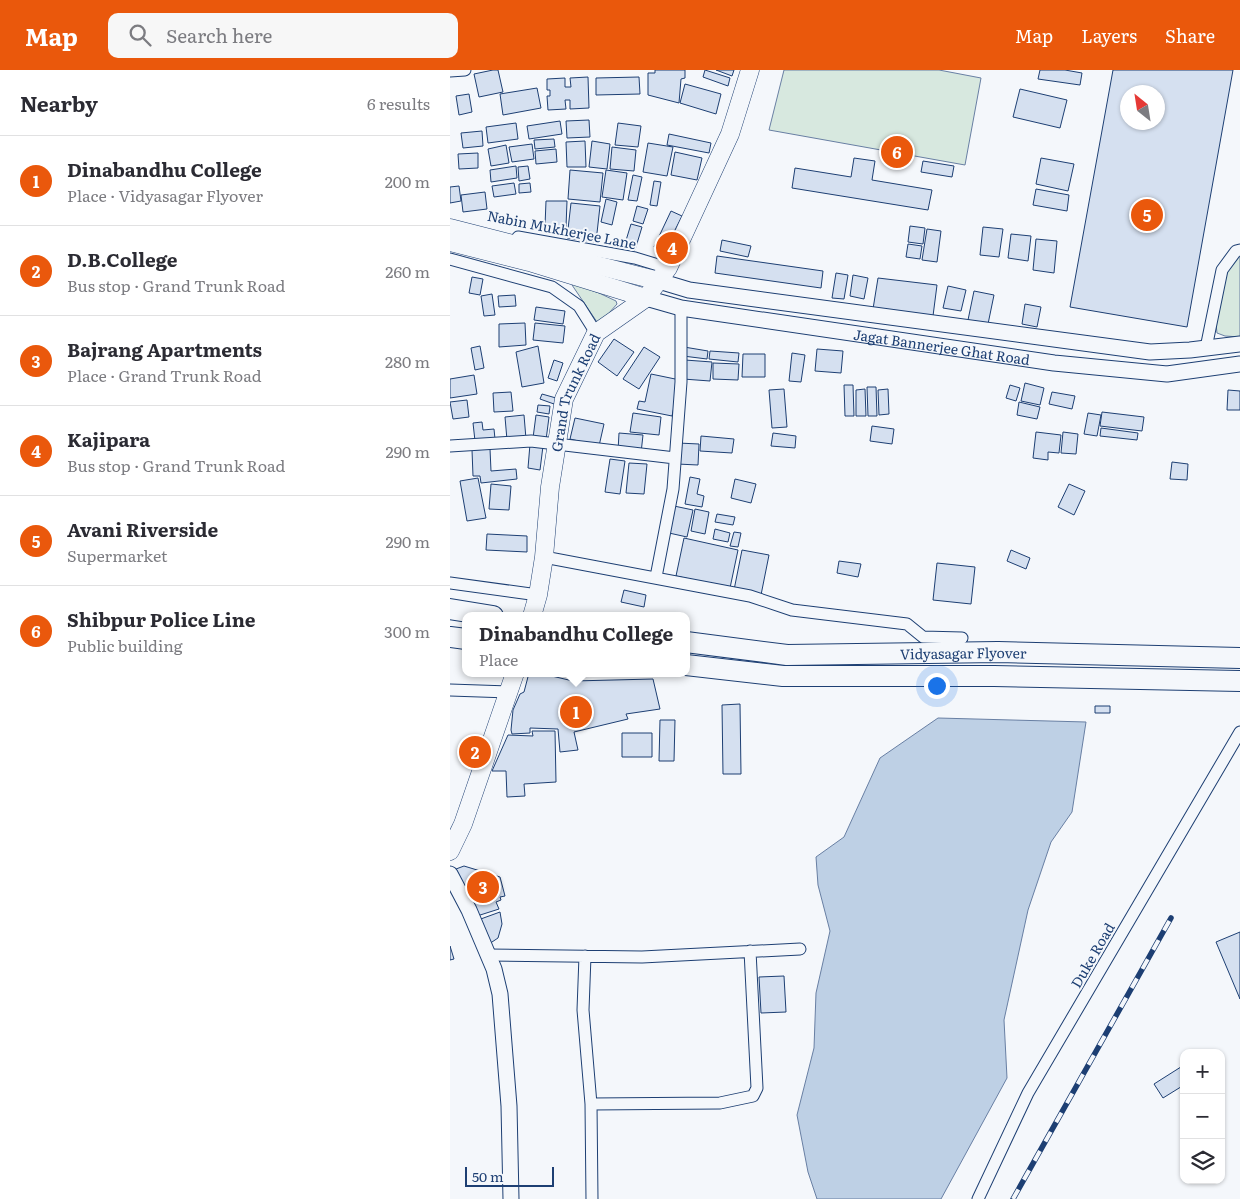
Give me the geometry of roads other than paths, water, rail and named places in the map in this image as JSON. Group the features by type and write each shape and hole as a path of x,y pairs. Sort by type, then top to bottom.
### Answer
{"highway":[{"path":"450,609 468,612"},
{"name":"Vidyasagar Flyover","path":"690,643 786,655 998,652 1240,658"},
{"name":"Vidyasagar Flyover","path":"690,664 783,676 994,676 1240,681"}],"main road":[{"name":"Grand Trunk Road","path":"533,612 544,557 550,487 564,399 596,333 646,298 664,274 730,134 750,70"},
{"path":"450,228 664,274"},
{"path":"450,242 529,262 646,298"},
{"name":"Jagat Bannerjee Ghat Road","path":"664,274 689,290 1150,352 1240,344"},
{"name":"Jagat Bannerjee Ghat Road","path":"646,298 681,308 1054,364 1167,374 1240,364"},
{"path":"450,851 463,824 514,677"},
{"path":"450,874 469,910 494,969 500,994 509,1106 511,1199"}],"street":[{"path":"450,71 465,70"},
{"name":"Nabin Mukherjee Lane","path":"450,220 507,236 635,258 664,274"},
{"path":"1206,348 1222,270 1236,252 1240,250"},
{"path":"450,259 552,287 579,306 596,333"},
{"path":"656,577 673,488 680,382 681,308"},
{"path":"450,446 531,441 675,458"},
{"path":"544,557 750,596 792,610 907,624 923,636 962,638"},
{"path":"450,583 538,595"},
{"path":"450,690 509,692"},
{"name":"Duke Road","path":"978,1199 1028,1093 1240,732"},
{"path":"488,955 642,957 800,949"},
{"path":"591,1104 720,1102 754,1096 757,1088 750,951"},
{"path":"586,956 582,1010 591,1104 592,1199"}],"water":[{"path":"938,718 1086,722 1072,812 1051,842 1028,910 1004,1020 1007,1078 941,1199 817,1199 808,1172 797,1115 814,1048 816,993 830,931 818,885 816,857 844,837 880,758"}],"railway":[{"path":"1013,1199 1171,918"}],"place":[{"name":"Shibpur Police Line","path":"897,152"},
{"name":"Avani Riverside","path":"1147,215"},
{"name":"Kajipara","path":"672,248"},
{"name":"Dinabandhu College","path":"576,712"},
{"name":"D.B.College","path":"475,752"},
{"name":"Bajrang Apartments","path":"483,887"}]}
